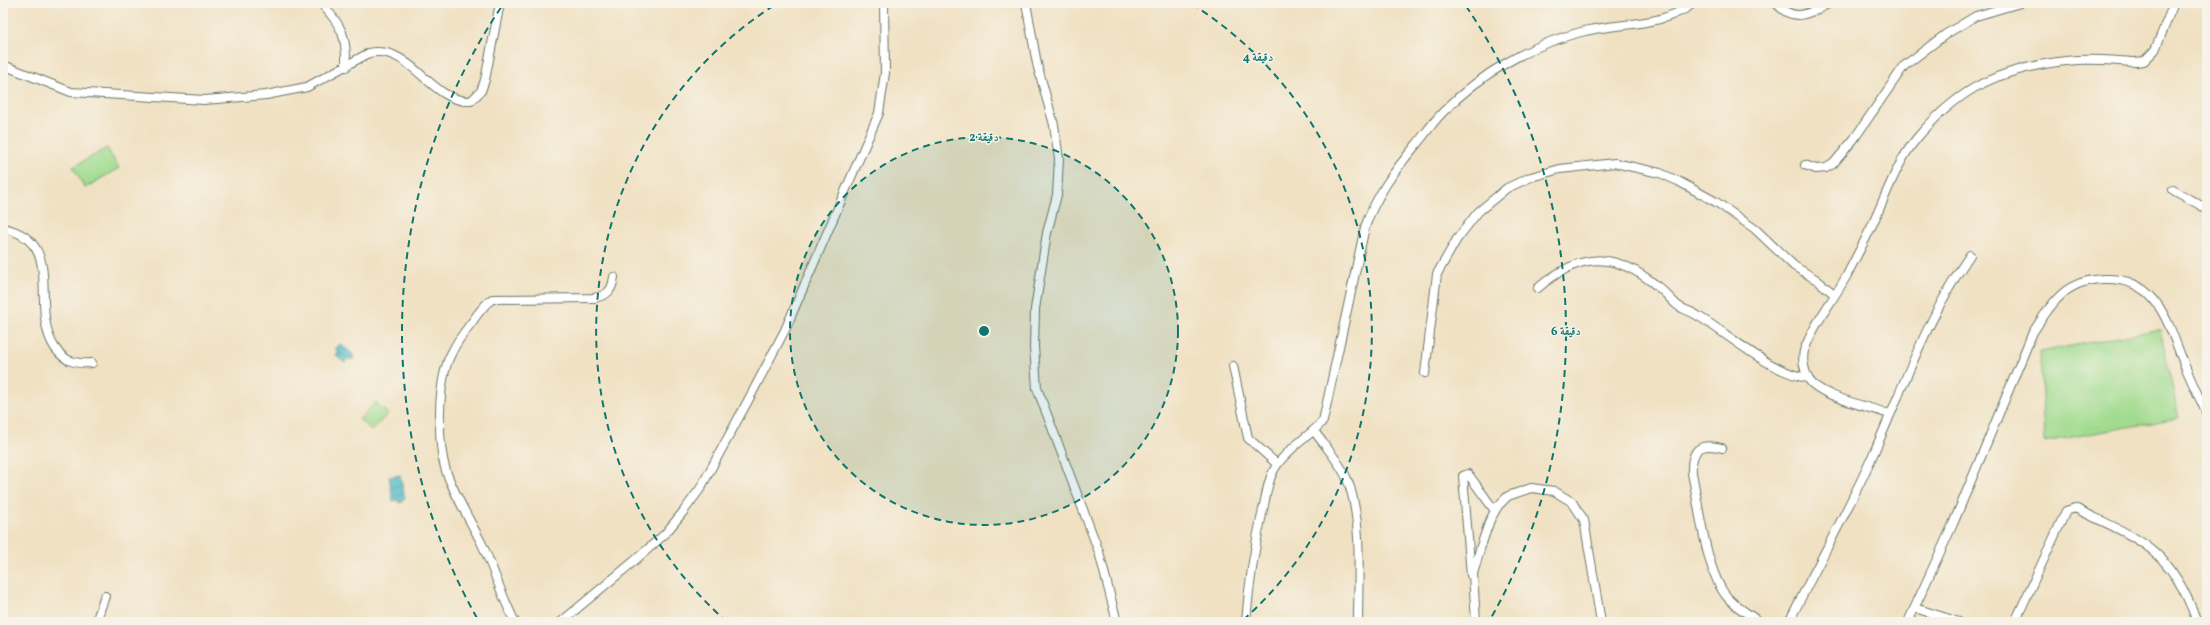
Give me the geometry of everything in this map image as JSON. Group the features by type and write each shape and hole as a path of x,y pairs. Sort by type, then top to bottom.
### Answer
{"street":[{"path":"321,3 335,19 346,40 346,67"},
{"path":"3,65 71,92 204,100 289,92 307,87 346,67 369,53 379,51 387,53 415,69 444,94 466,101 471,101 481,91 485,80 500,3"},
{"path":"561,622 665,534 678,518 700,489 785,330 879,113 885,73 884,3"},
{"path":"1026,3 1036,64 1054,125 1059,159 1057,195 1047,234 1035,309 1034,347 1037,388 1099,552 1117,622"},
{"path":"1246,622 1250,573 1267,488 1277,464 1289,451 1314,431 1323,421 1347,301 1365,227 1371,209 1392,175 1443,112 1504,64 1547,44 1582,32 1656,21 1685,10 1694,3"},
{"path":"1776,3 1783,10 1792,15 1801,16 1830,3"},
{"path":"1805,165 1816,169 1826,168 1833,164 1854,139 1904,66 1946,34 1976,16 2020,3"},
{"path":"1889,414 1826,392 1814,385 1808,378 1804,366 1804,353 1814,328 1846,277 1874,221 1891,180 1916,139 1942,111 1974,88 1997,78 2030,68 2077,60 2144,61 2155,50 2174,3"},
{"path":"1425,373 1437,274 1457,239 1478,212 1507,188 1531,177 1560,169 1615,163 1660,173 1678,181 1716,202 1755,229 1794,266 1817,280 1834,294"},
{"path":"2172,190 2207,209"},
{"path":"3,228 22,234 32,242 41,257 43,268 44,318 48,337 53,345 67,360 77,364 92,364"},
{"path":"1789,622 1864,474 1889,414 1950,285 1970,255"},
{"path":"1538,288 1573,265 1589,260 1616,261 1642,275 1657,286 1678,306 1697,315 1748,350 1789,373 1808,378"},
{"path":"515,622 483,545 446,470 443,454 441,400 447,363 452,352 469,326 486,303 492,299 594,298 608,294 612,288 614,277"},
{"path":"1908,622 1953,524 2033,332 2052,304 2073,286 2093,279 2115,279 2129,281 2142,288 2156,301 2169,322 2186,369 2207,414"},
{"path":"1233,366 1248,438 1277,464"},
{"path":"1314,431 1346,478 1352,497 1356,516 1358,622"},
{"path":"1722,448 1709,444 1699,449 1692,462 1692,473 1709,557 1724,592 1736,605 1760,622"},
{"path":"1476,622 1468,548 1463,476 1468,474 1496,511"},
{"path":"1474,595 1474,574 1480,546 1496,511 1508,496 1531,488 1554,491 1572,502 1584,520 1601,622"},
{"path":"2015,622 2066,511 2075,508 2134,538 2153,550 2169,568 2192,608 2197,622"},
{"path":"96,622 105,596"},
{"path":"1915,608 1959,622"}],"green space":[{"path":"107,148 119,168 85,188 73,167"},
{"path":"2160,329 2179,418 2044,442 2040,352"},
{"path":"376,402 388,414 371,431 359,419"}],"water":[{"path":"340,344 353,354 354,359 347,359 345,363 336,356 338,352 335,349"},
{"path":"400,475 405,498 402,499 403,502 399,503 398,500 393,501 389,477"}]}
